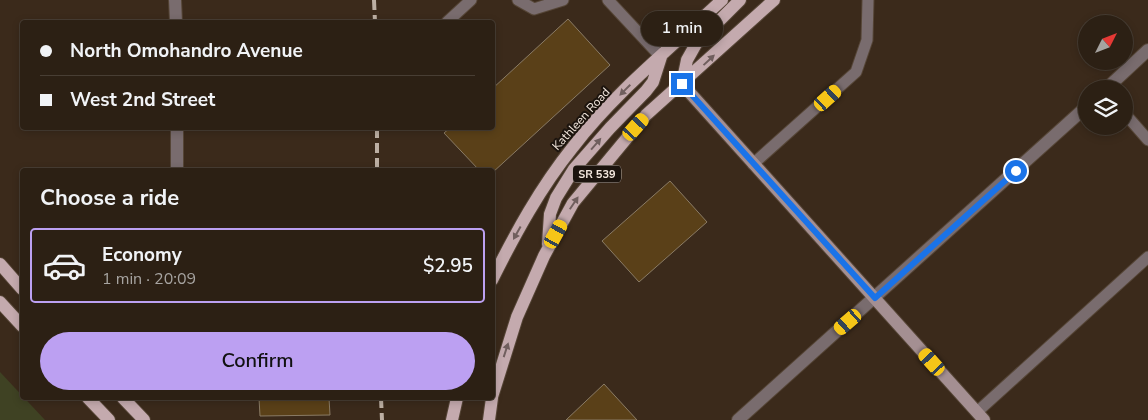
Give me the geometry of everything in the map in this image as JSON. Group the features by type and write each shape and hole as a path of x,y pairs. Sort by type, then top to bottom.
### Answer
{"main road":[{"name":"Kathleen Road","path":"495,274 529,211 548,180 574,145 627,89 722,0"},
{"path":"682,84 686,60 696,44 740,0"},
{"name":"SR 539","path":"495,387 517,317 548,249 573,203 646,115 774,0"},
{"path":"548,249 550,214 556,198 574,169 653,82 661,57"},
{"path":"0,264 20,287"},
{"path":"0,302 20,324"},
{"path":"90,400 109,420"},
{"path":"125,400 144,420"},
{"path":"452,420 457,400"},
{"name":"SR 539","path":"489,420 492,400"}],"street":[{"path":"175,0 176,20"},
{"path":"1116,80 1147,53"},
{"path":"682,84 981,416"},
{"path":"738,420 1078,113"},
{"path":"177,130 177,168"}],"lane":[{"path":"449,20 472,0"},
{"path":"518,0 534,9 563,0"},
{"path":"608,0 661,57"},
{"path":"753,164 856,72 867,40 868,0"},
{"path":"1133,123 1148,140"},
{"path":"981,416 1148,257"}],"green space":[{"path":"0,372 20,393 20,400 26,400 45,420 0,420"}],"building":[{"path":"568,19 610,65 495,170 495,168 477,168 444,133 448,130 495,130 495,86"},
{"path":"670,181 707,222 639,282 602,241"},
{"path":"604,384 637,420 566,420"},
{"path":"259,400 329,400 330,415 260,416"}],"railway":[{"path":"374,0 375,20"},
{"path":"377,130 377,168"},
{"path":"381,400 382,420"}],"route":[{"path":"682,84 875,298 900,273 1016,171"}]}
